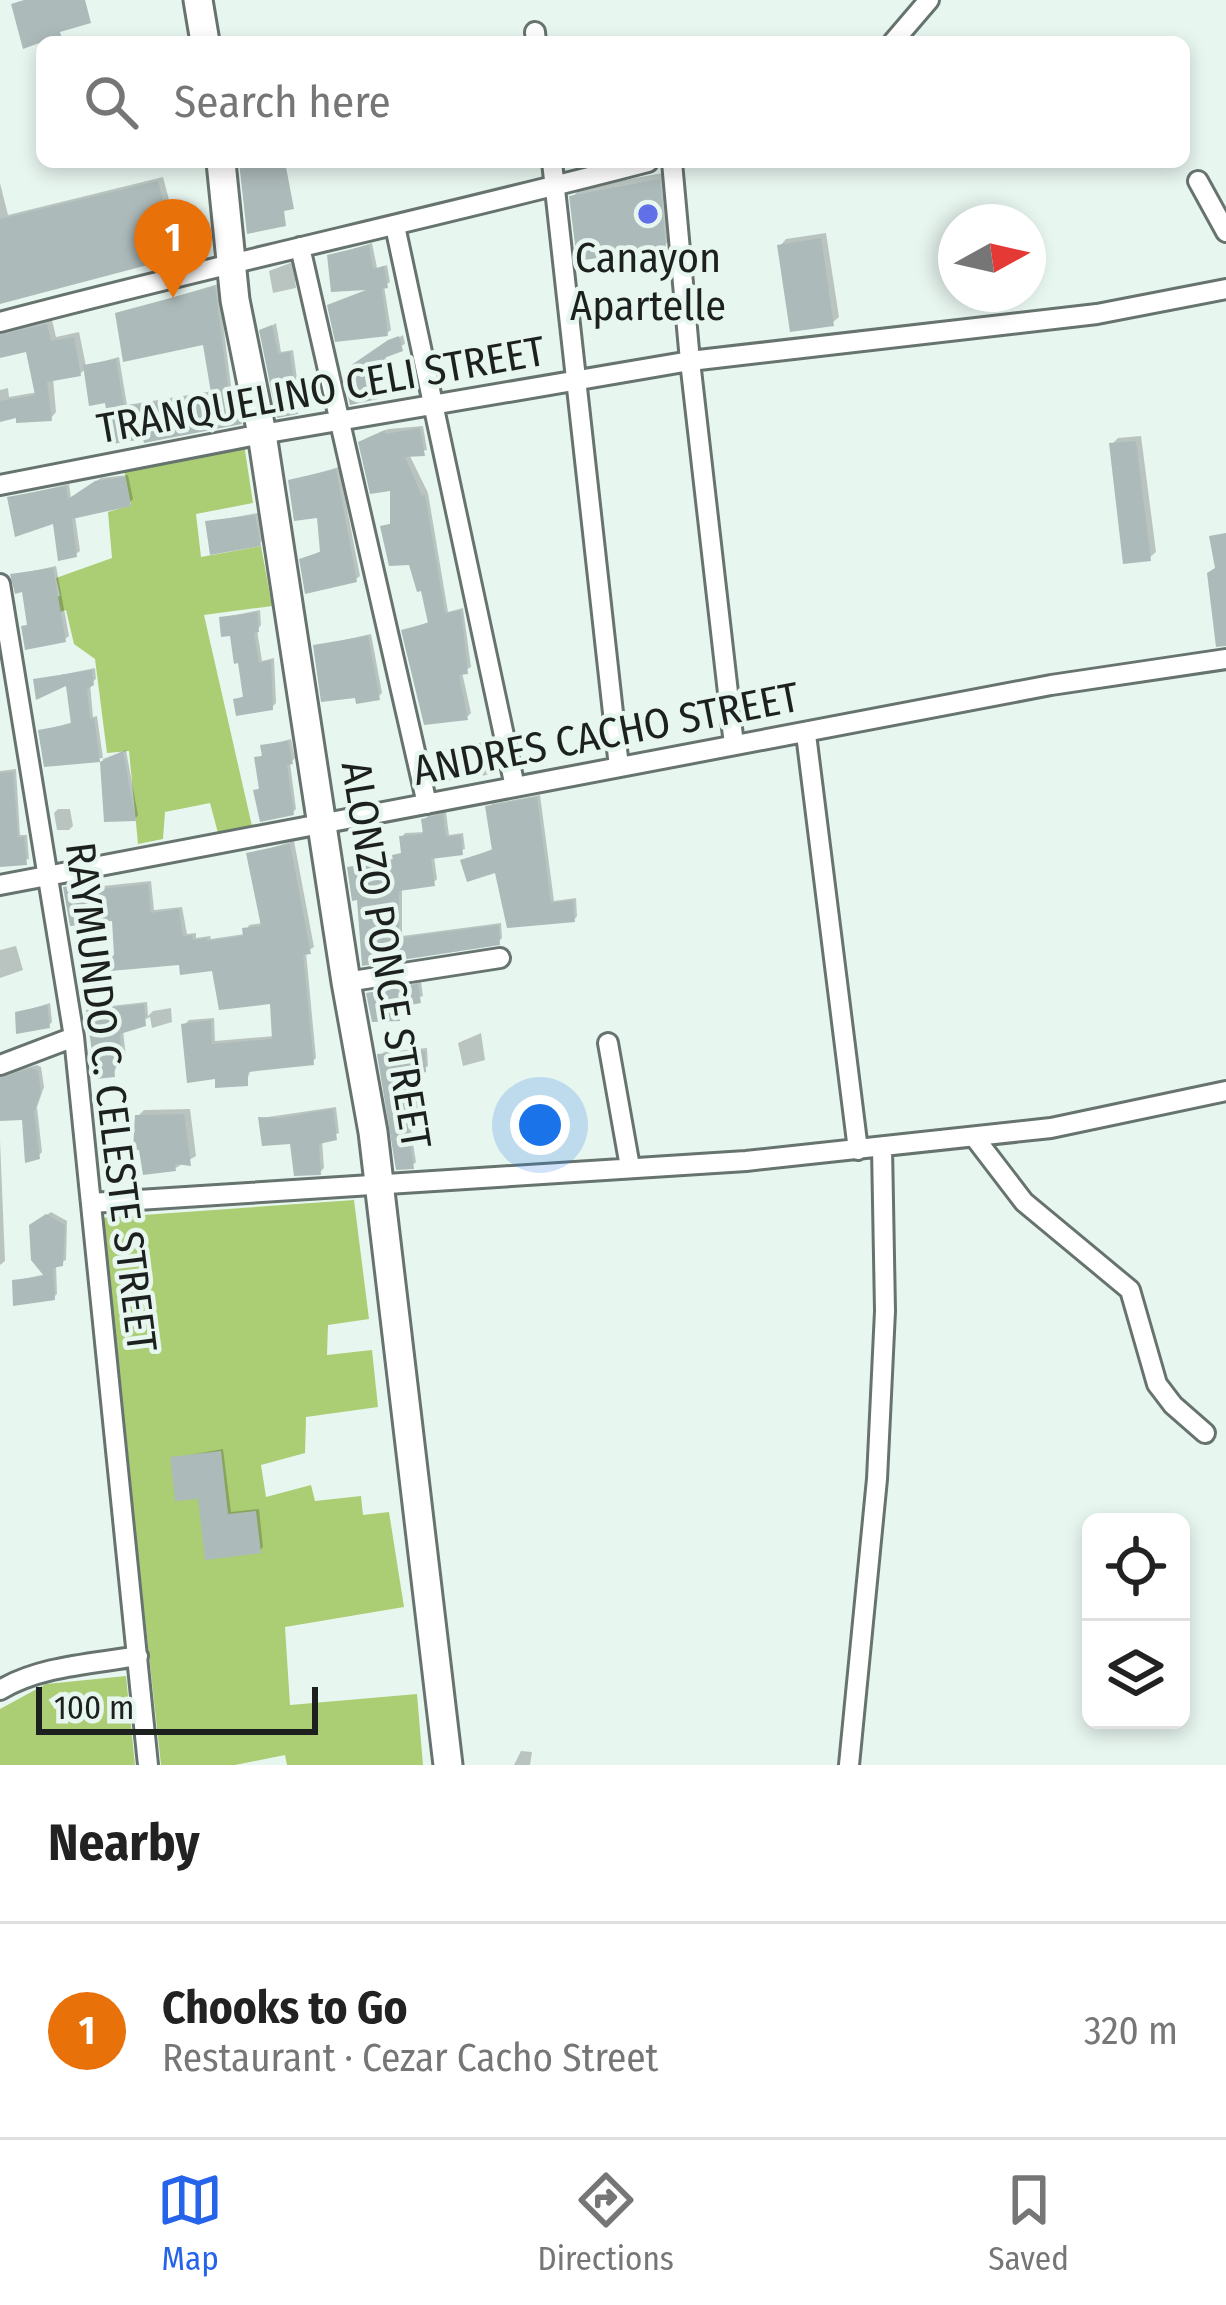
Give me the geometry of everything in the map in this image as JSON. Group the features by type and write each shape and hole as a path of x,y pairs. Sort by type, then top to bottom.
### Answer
{"street":[{"path":"198,0 204,36"},
{"path":"898,36 929,0"},
{"name":"ALONZO PONCE STREET","path":"222,168 230,262 262,434 380,1187 448,1765"},
{"path":"553,168 619,767"},
{"path":"0,322 625,168"},
{"path":"673,168 734,745"},
{"path":"1198,181 1226,232"},
{"path":"395,226 515,787"},
{"path":"300,247 427,804"},
{"name":"TRANQUELINO CELI STREET","path":"0,484 690,361 1096,314 1226,289"},
{"name":"RAYMUNDO C. CELESTE STREET","path":"0,584 74,1037 148,1765"},
{"name":"ANDRES CACHO STREET","path":"0,885 1051,685 1226,659"},
{"path":"806,734 858,1150"},
{"path":"346,982 500,958"},
{"path":"0,1065 74,1037"},
{"path":"608,1042 630,1168"},
{"path":"91,1203 380,1187 858,1150 1051,1128 1226,1091"},
{"path":"975,1138 1024,1202 1130,1289 1157,1384 1173,1406 1205,1433"},
{"path":"849,1765 877,1479 885,1310 882,1147"},
{"path":"0,1690 18,1679 138,1656"}],"green space":[{"path":"244,444 253,503 196,514 201,557 261,546 272,606 204,615 252,826 218,833 210,803 165,812 163,839 138,844 129,751 107,753 95,659 74,644 66,610 45,617 44,599 60,596 56,578 112,558 108,512 131,505 124,470"},
{"path":"354,1200 369,1319 328,1325 327,1355 372,1350 378,1407 306,1417 305,1453 261,1465 266,1497 311,1485 315,1501 361,1496 363,1515 389,1512 404,1607 285,1627 290,1705 417,1694 423,1765 287,1765 285,1755 235,1765 161,1765 101,1218"},
{"path":"126,1676 135,1765 0,1765 0,1709 46,1684"}],"building":[{"path":"85,0 91,23 60,32 61,36 36,36 36,44 23,49 11,4"},
{"path":"240,168 286,168 294,209 284,211 286,226 247,234"},
{"path":"660,179 666,248 577,261 569,196"},
{"path":"158,181 178,257 0,304 0,219"},
{"path":"821,238 834,326 790,332 777,245"},
{"path":"369,245 373,269 384,266 388,336 335,342 327,305 366,290 331,292 327,255"},
{"path":"215,286 230,403 237,402 242,424 144,443 143,439 112,444 105,403 89,406 83,365 116,359 124,407 211,393 203,345 123,362 115,313"},
{"path":"47,324 51,341 74,337 81,376 47,382 52,421 16,423 16,418 0,422 0,401 35,395 26,352 0,358 0,335"},
{"path":"272,325 278,354 290,352 298,414 277,418 259,330"},
{"path":"399,336 403,351 384,358 383,367 374,373 378,399 350,405 344,381 351,381 350,366"},
{"path":"420,428 425,456 405,457 425,495 445,613 461,610 468,674 459,675 468,720 424,725 401,630 428,623 421,591 417,592 409,565 389,566 380,526 390,524 390,491 370,494 358,442 385,430 385,434"},
{"path":"1136,441 1151,561 1123,564 1109,443"},
{"path":"336,469 357,582 305,594 299,559 320,552 317,518 294,521 288,480"},
{"path":"125,477 131,506 72,519 77,557 58,561 53,524 15,537 7,497 66,486 68,499 95,481"},
{"path":"255,515 261,546 210,555 205,521"},
{"path":"1226,533 1226,646 1216,647 1207,573 1215,568 1209,536"},
{"path":"53,568 66,642 25,650 22,592 15,594 10,574"},
{"path":"257,612 259,632 254,633 259,663 271,660 273,710 236,716 233,699 243,697 238,663 234,664 230,636 221,637 219,617"},
{"path":"368,636 380,700 321,702 313,645"},
{"path":"92,670 94,685 87,689 100,762 44,767 38,730 71,724 66,686 36,700 33,679"},
{"path":"288,741 294,815 260,822 253,790 259,789 254,757 262,756 260,745"},
{"path":"123,751 136,821 104,822 100,762"},
{"path":"13,772 18,837 24,837 27,865 0,867 0,773"},
{"path":"537,797 551,903 573,900 575,922 507,928 495,873 467,882 460,860 492,850 485,806"},
{"path":"443,814 446,837 461,835 463,855 431,859 435,886 399,891 399,938 499,925 500,945 362,966 357,900 352,901 347,867 393,860 392,855 401,853 399,836 423,834 421,819"},
{"path":"290,844 311,954 303,955 314,1065 248,1072 248,1086 215,1088 215,1079 187,1083 181,1024 211,1020 212,1044 272,1039 270,1004 219,1010 212,971 180,975 179,965 110,971 112,921 70,926 63,887 88,882 90,890 148,884 151,913 179,909 183,937 207,941 243,936 242,928 261,926 246,853"},
{"path":"418,984 421,1003 400,1007 400,1021 372,1022 366,993"},
{"path":"144,1004 146,1026 120,1034 123,1065 114,1068 115,1077 96,1079 86,1010"},
{"path":"47,1005 50,1028 16,1034 15,1012"},
{"path":"425,1051 426,1072 419,1074 423,1117 407,1120 414,1169 396,1170 377,1054"},
{"path":"31,1068 38,1071 41,1093 34,1112 40,1159 25,1163 22,1120 0,1121 0,1078"},
{"path":"333,1109 337,1140 319,1144 321,1175 294,1176 290,1144 262,1146 258,1117"},
{"path":"184,1114 191,1166 175,1164 176,1171 143,1175 139,1150 133,1150 135,1115"},
{"path":"46,1214 65,1225 63,1266 53,1268 55,1300 13,1306 12,1280 44,1276 31,1260 29,1225"},
{"path":"221,1451 228,1514 256,1511 261,1553 205,1560 198,1499 175,1501 170,1457"}],"place":[{"name":"Canayon Apartelle","path":"648,214"},
{"name":"Chooks to Go","path":"173,298"}]}
